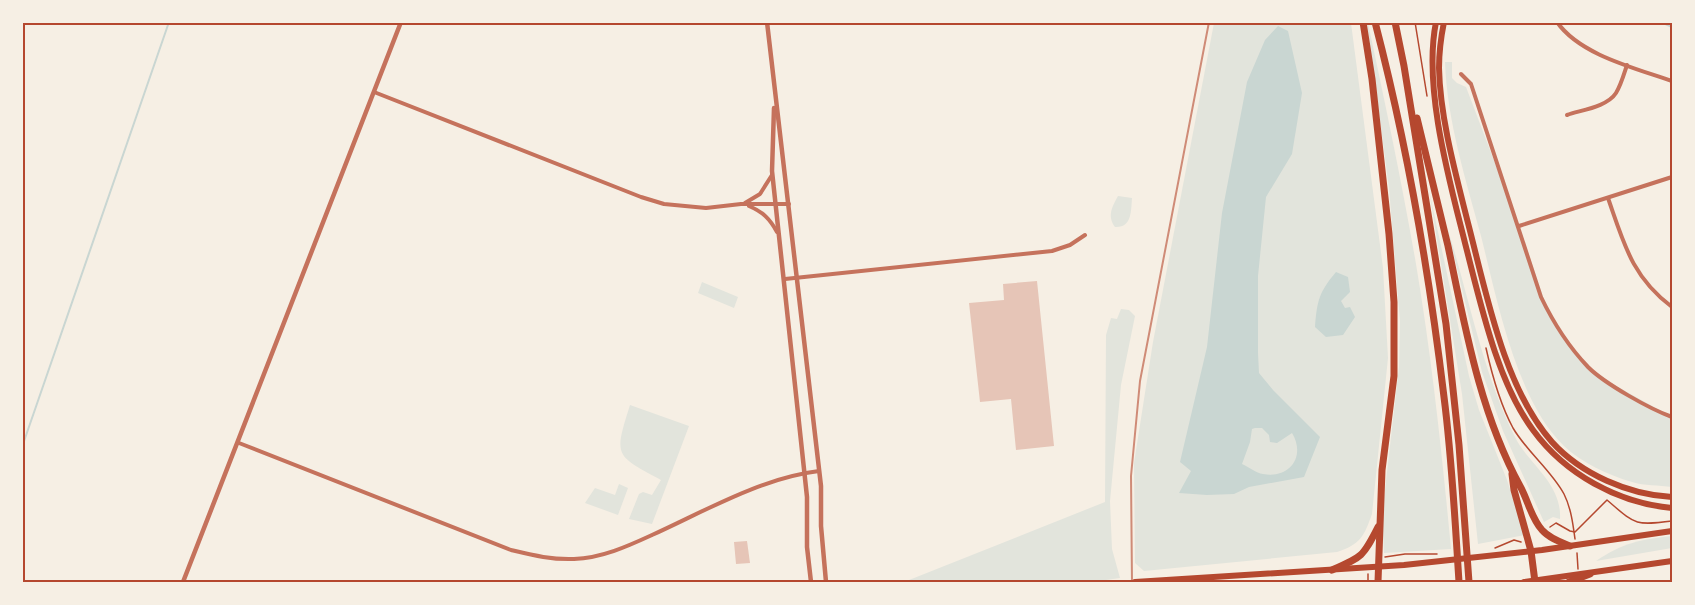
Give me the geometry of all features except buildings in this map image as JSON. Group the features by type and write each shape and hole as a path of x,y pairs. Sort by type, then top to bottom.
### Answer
{"highway":[{"path":"1363,22 1372,79 1388,222 1394,302 1394,376 1382,470 1378,582"},
{"path":"1375,22 1402,137 1419,226 1444,399 1459,582"},
{"path":"1395,22 1446,324 1459,445 1469,582"},
{"path":"1404,66 1446,236 1467,335 1490,416 1511,471 1521,487 1536,522 1545,533 1572,545"},
{"path":"1511,471 1514,490 1529,541 1535,582"},
{"path":"1332,570 1356,559 1367,550 1379,524"},
{"path":"1569,582 1590,574"}],"main road":[{"path":"1436,22 1432,53 1434,88 1450,181 1476,286 1510,392 1533,431 1566,466 1609,491 1649,505 1672,508"},
{"path":"1444,22 1439,69 1450,144 1483,283 1517,388 1527,407 1552,442 1590,473 1636,491 1672,497"},
{"path":"1135,582 1378,567 1475,558 1672,531"},
{"path":"1524,582 1672,561"}],"street":[{"path":"183,582 401,22"},
{"path":"767,22 819,471 826,582"},
{"path":"1557,22 1571,39 1580,44 1627,65 1672,81"},
{"path":"1567,115 1605,103 1612,98 1627,65"},
{"path":"1461,74 1471,84 1541,297 1558,327 1580,357 1600,377 1661,413 1672,417"},
{"path":"374,92 664,204 706,208 741,204 789,204"},
{"path":"774,93 773,173 807,497 807,547 811,582"},
{"path":"741,204 753,200 760,194 773,173"},
{"path":"1519,226 1672,177"},
{"path":"1608,198 1625,246 1640,276 1672,307"},
{"path":"741,204 762,212 771,220 781,245"},
{"path":"784,279 1052,251 1070,245 1085,235"},
{"path":"238,443 511,550 536,557 556,559 598,556 625,548 762,485 788,476 819,471"}],"path":[{"path":"1524,444 1563,493 1569,508 1572,545"},
{"path":"1545,533 1556,523 1575,532 1607,500 1636,522 1649,524 1672,521"},
{"path":"1494,548 1514,540 1529,541"},
{"path":"1576,553 1579,573"},
{"path":"1378,556 1386,558 1406,554 1440,554"}],"shaded area":[{"path":"1214,23 1351,23 1383,268 1388,358 1372,514 1367,528 1357,542 1337,552 1144,571 1135,563 1134,463 1153,342"},
{"path":"1367,23 1399,173 1422,300 1451,549 1384,553 1382,516 1399,367 1400,321 1389,188"},
{"path":"1278,26 1288,31 1302,93 1292,154 1266,197 1258,276 1259,373 1320,437 1304,477 1249,487 1234,494 1179,493 1191,471 1180,462 1207,347 1222,213 1247,82 1265,40","holes":["1262,428 1269,435 1270,442 1277,443 1292,433 1296,442 1297,450 1293,464 1281,473 1273,475 1260,473 1242,464 1252,429"]},
{"path":"1445,62 1452,62 1452,78 1466,87 1519,226 1548,311 1580,358 1600,377 1672,417 1672,487 1632,482 1587,463 1564,446 1547,426 1533,403 1510,347 1464,172 1449,106"},
{"path":"1429,190 1469,376 1479,410 1507,480 1525,535 1478,544 1462,394"},
{"path":"1118,196 1132,198 1128,222 1121,227 1115,227 1111,215"},
{"path":"1447,227 1485,360 1504,412 1521,447 1544,475 1556,495 1560,519 1553,517 1544,522 1503,431 1482,372"},
{"path":"1336,272 1348,277 1350,292 1341,301 1345,308 1350,307 1355,317 1343,335 1326,337 1315,327 1317,310 1322,291"},
{"path":"702,282 738,297 734,308 698,293"},
{"path":"1121,309 1129,310 1135,316 1121,385 1110,501 1112,549 1120,578 1092,582 904,582 1105,502 1106,335 1111,318 1117,319"},
{"path":"630,405 689,426 652,524 629,519 639,494 643,492 652,495 661,480 634,465 626,459 622,452 621,435"},
{"path":"619,484 628,488 618,515 585,503 595,488 615,495"},
{"path":"1672,536 1672,548 1596,561 1632,543"}],"waterway":[{"path":"22,447 169,22"},
{"path":"1661,22 1672,27"}],"railway":[{"path":"1132,582 1131,476 1140,381 1209,22"}]}
